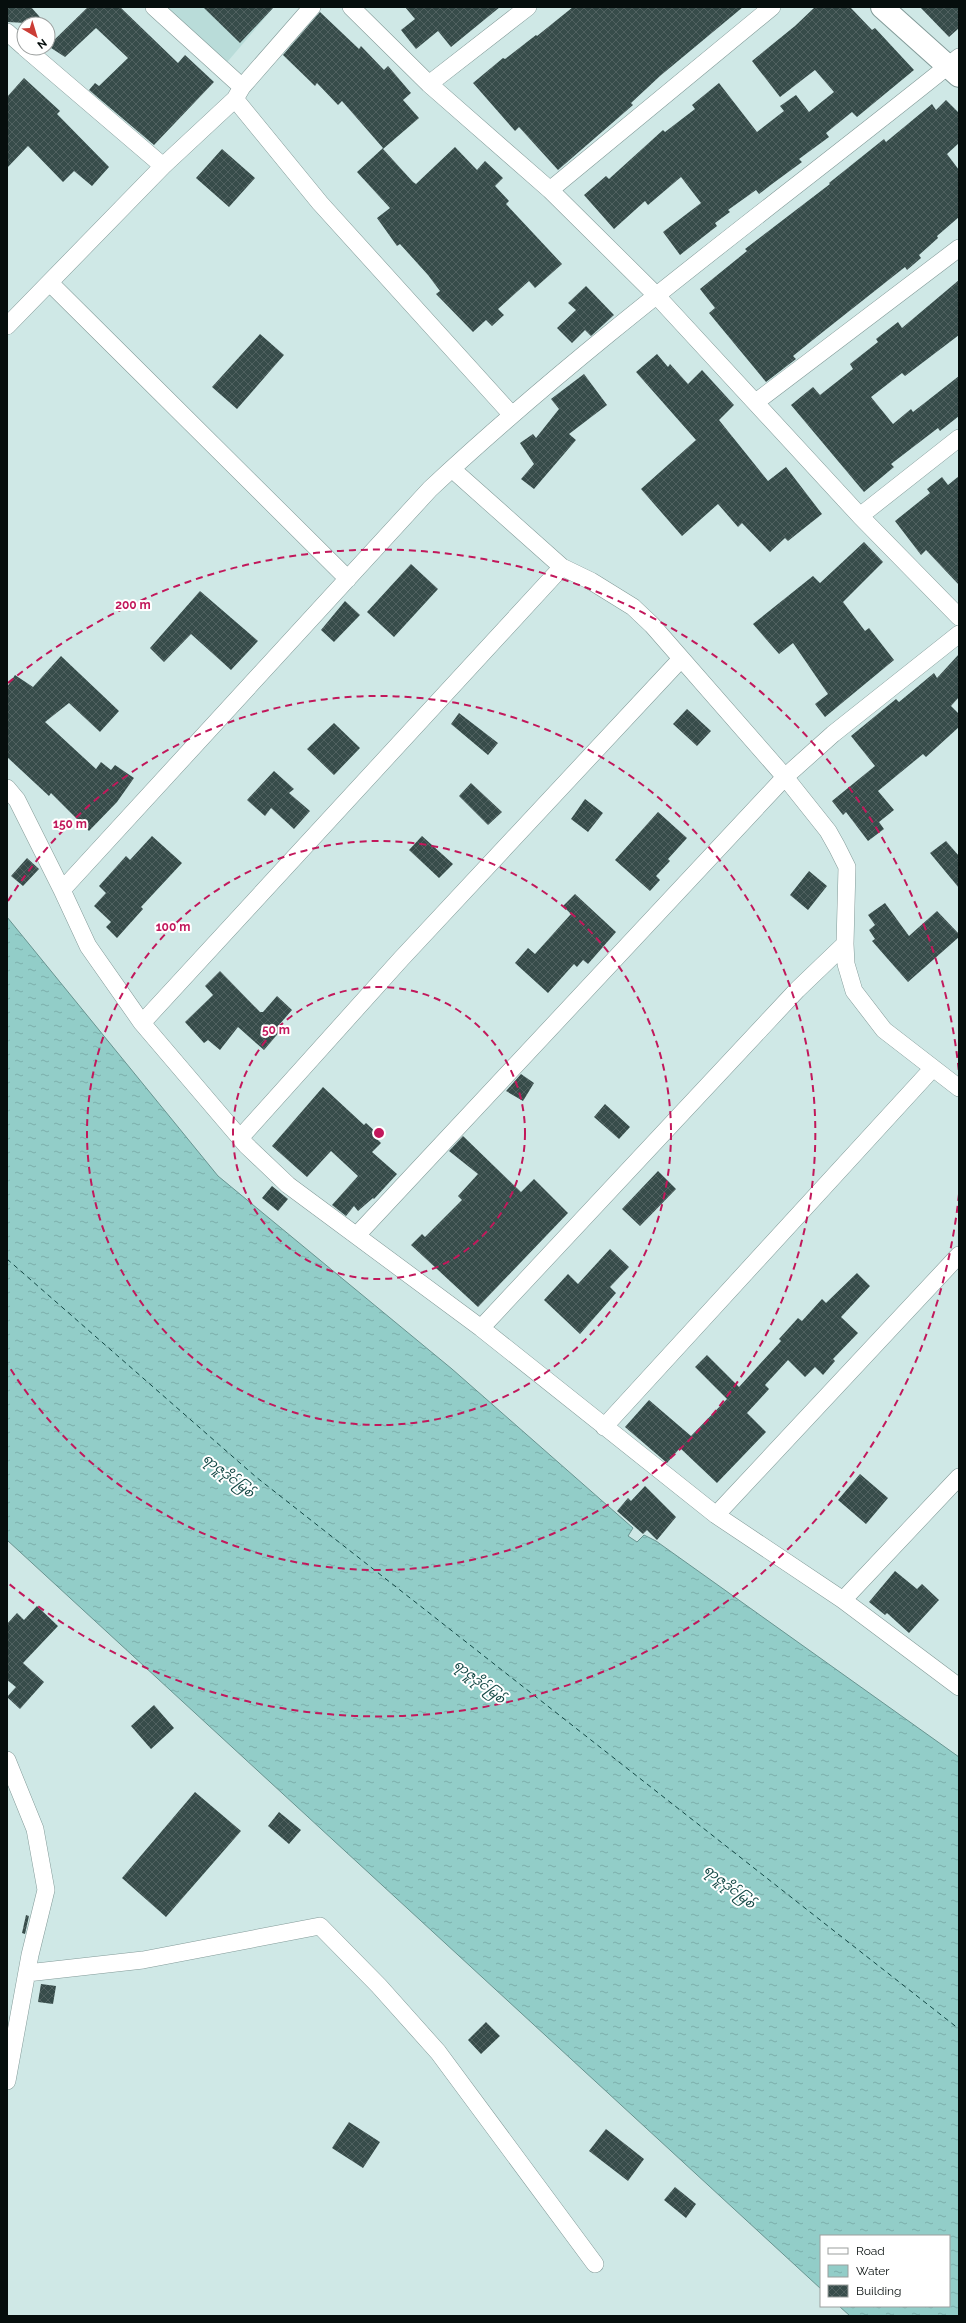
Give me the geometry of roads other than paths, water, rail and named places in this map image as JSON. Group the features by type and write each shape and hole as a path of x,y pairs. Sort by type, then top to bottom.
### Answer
{"street":[{"path":"154,7 238,93 320,203 512,415"},
{"path":"7,326 163,166 238,93 312,7"},
{"path":"351,7 429,84 550,190 656,295 860,516 959,617"},
{"path":"429,84 528,7"},
{"path":"550,190 772,7"},
{"path":"62,890 430,489 512,415 656,295 955,67 882,7"},
{"path":"8,34 16,40"},
{"path":"35,56 163,166"},
{"path":"756,402 959,248"},
{"path":"50,283 348,579"},
{"path":"860,516 959,438"},
{"path":"452,469 562,566 591,581 633,607 681,659 828,831 847,867 845,944 846,964 854,991 867,1010 884,1030 959,1088"},
{"path":"142,1023 562,566"},
{"path":"357,1235 784,778 833,734 959,634"},
{"path":"240,1138 401,959 681,659"},
{"path":"7,788 17,800 88,946 142,1023 240,1138 288,1185 481,1328 716,1515 843,1600 959,1687"},
{"path":"481,1328 796,990 845,944"},
{"path":"604,1427 932,1068"},
{"path":"716,1515 959,1255"},
{"path":"843,1600 959,1477"},
{"path":"7,1760 35,1829 46,1890 27,1973 7,2081"},
{"path":"27,1973 143,1960 320,1926 379,1986 438,2052 594,2264"}],"water":[{"name":"ရာဇူဒိုင်မြစ်","path":"7,917 218,1176 452,1369 633,1528 628,1536 637,1542 644,1535 656,1541 959,1757 959,2316 850,2316 840,2307 950,2307 950,2235 820,2235 820,2288 7,1540"}]}
